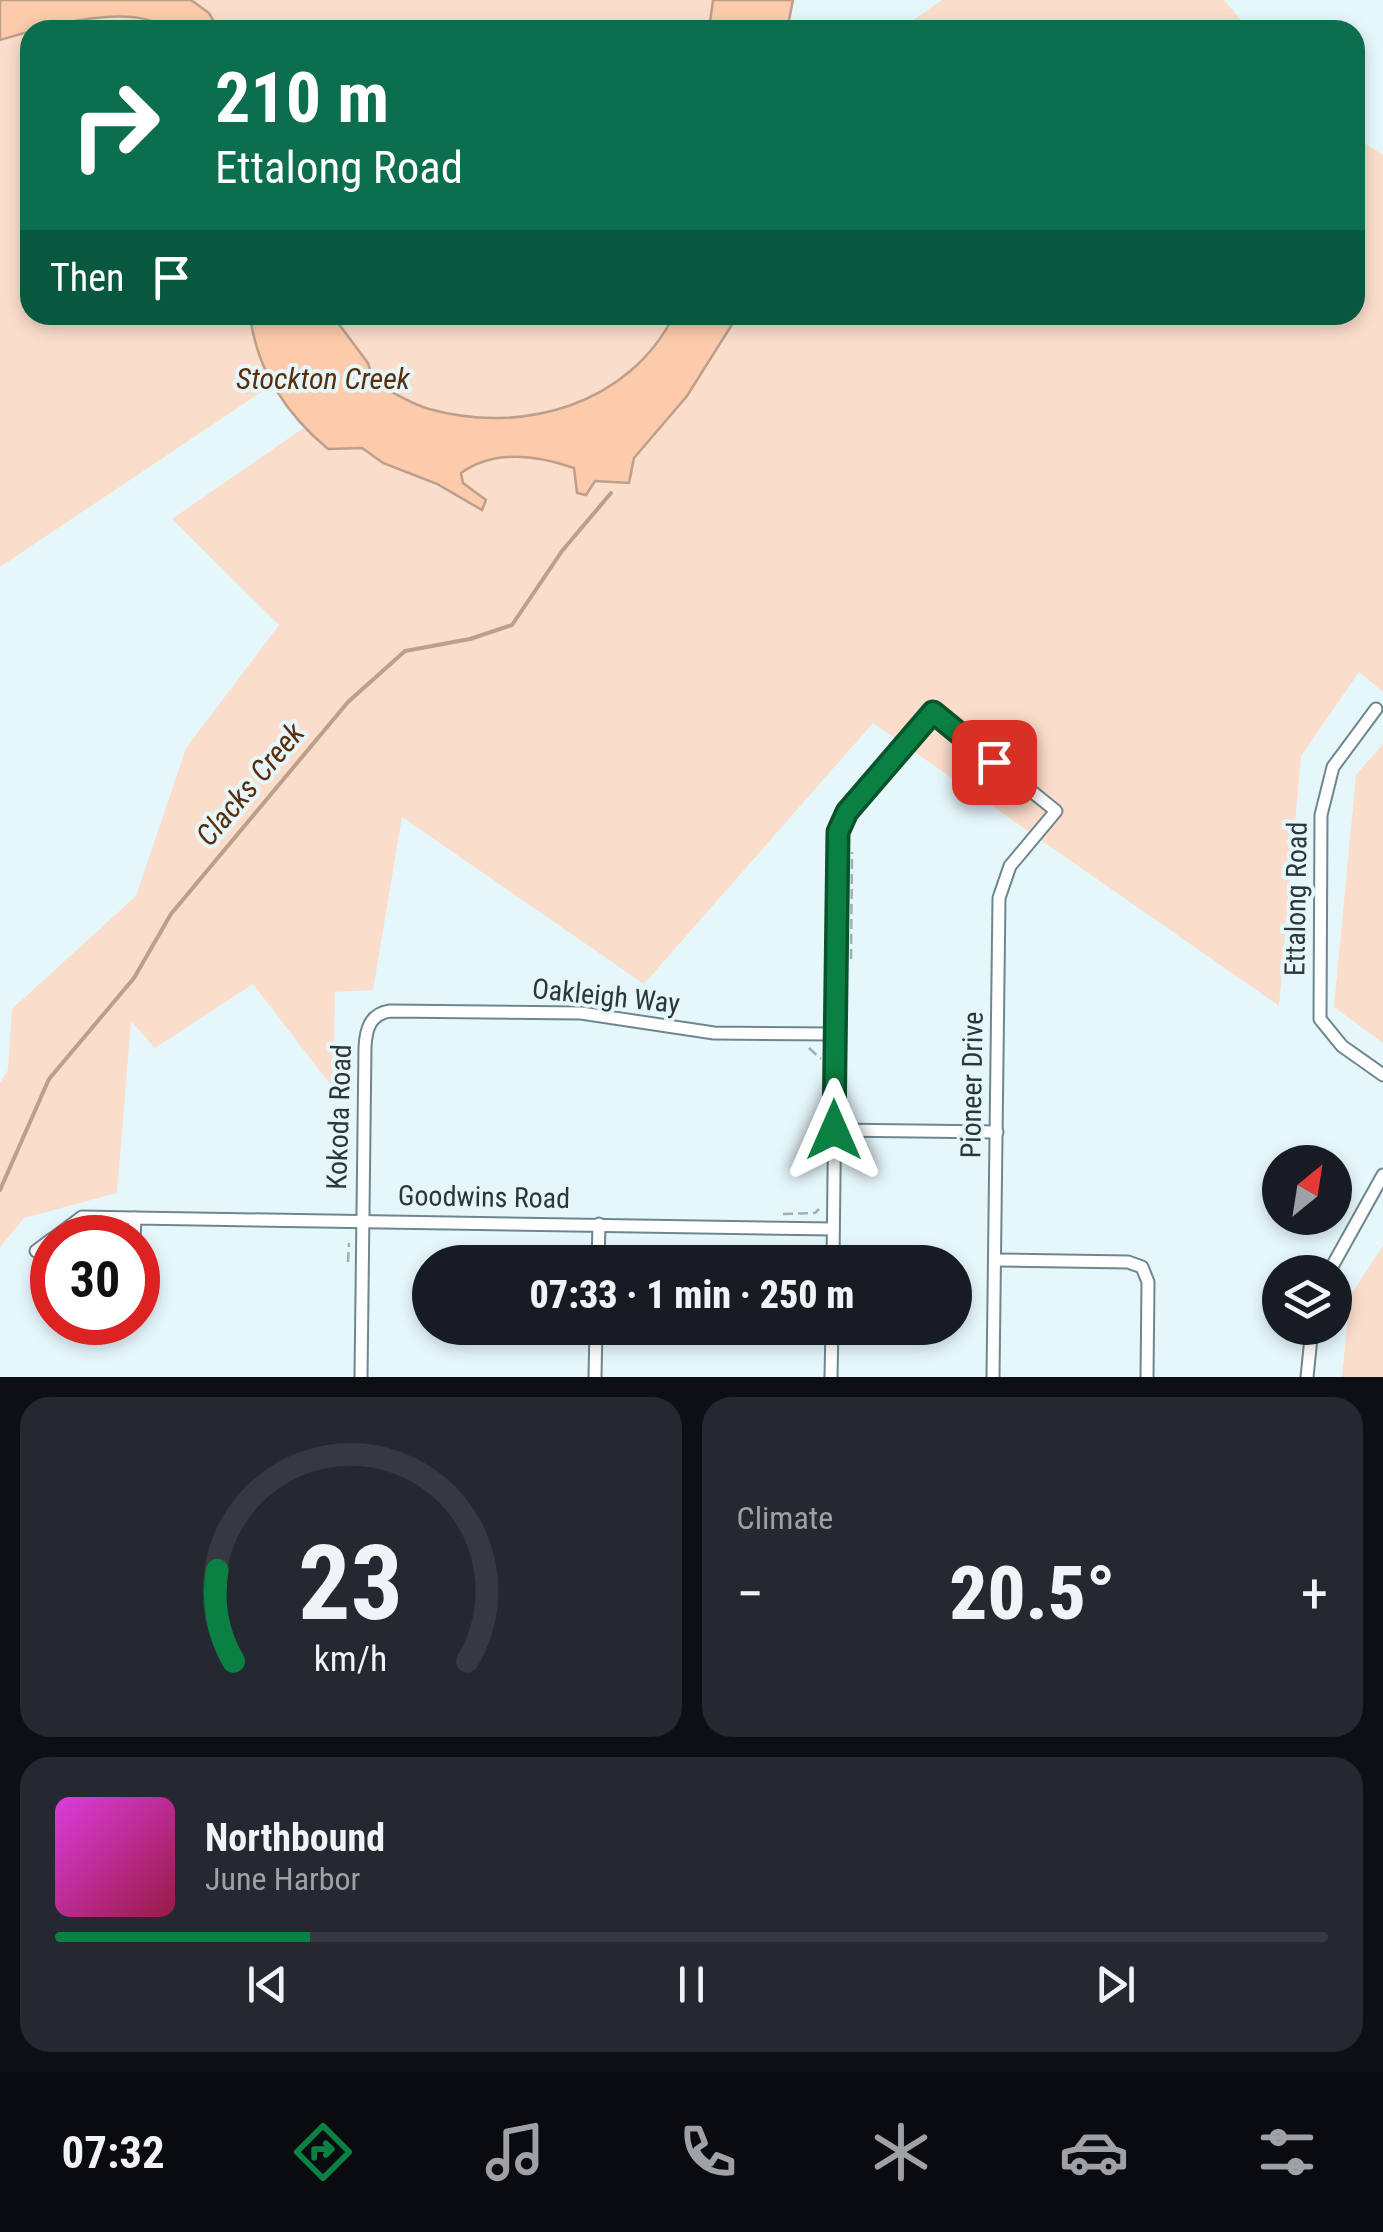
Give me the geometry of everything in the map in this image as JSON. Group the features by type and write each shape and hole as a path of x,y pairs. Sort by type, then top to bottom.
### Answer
{"street":[{"name":"Ettalong Road","path":"1376,710 1334,767 1321,815 1320,1019 1342,1046 1383,1075"},
{"name":"Pioneer Drive","path":"834,1034 838,832 847,812 933,712 1056,811 1010,866 998,898 993,1377"},
{"name":"Oakleigh Way","path":"375,1017 390,1011 581,1013 714,1033 834,1034"},
{"name":"Kokoda Road","path":"360,1377 365,1046 369,1024 375,1017"},
{"path":"833,1245 834,1034"},
{"path":"834,1130 996,1132"},
{"path":"1338,1255 1383,1175"},
{"name":"Goodwins Road","path":"160,1218 833,1229"},
{"path":"598,1245 599,1224"},
{"path":"995,1260 1128,1262 1142,1267 1148,1282 1147,1377"},
{"path":"595,1377 596,1345"},
{"path":"831,1377 832,1345"},
{"path":"1307,1377 1310,1345"}],"path":[{"path":"850,976 852,847"},
{"path":"807,1045 822,1059 822,1070 835,1070"},
{"path":"784,1214 834,1208"}],"shaded area":[{"path":"191,0 713,0 710,20 213,20"},
{"path":"942,0 1224,0 1241,20 913,20"},
{"path":"116,13 158,20 83,20"},
{"path":"20,34 20,325 252,325 260,360 273,384 0,567 0,40"},
{"path":"1365,143 1383,155 1383,692 1359,672 1301,756 1279,1006 873,723 644,984 402,817 373,990 335,992 333,1088 253,984 155,1048 131,1021 117,1193 30,1215 0,1247 0,1083 8,1070 12,1009 136,896 186,748 279,625 172,519 305,427 328,449 362,448 383,463 448,491 476,492 463,483 461,473 488,460 516,457 546,460 574,469 577,493 586,494 595,481 629,483 634,458 687,396 732,325 1365,325"},
{"path":"340,325 668,325 630,371 601,391 570,406 536,415 464,416 429,409 374,382 368,363"},
{"path":"1383,744 1383,1043 1334,1007 1356,775"},
{"path":"1383,1246 1383,1377 1342,1377 1345,1345 1352,1345 1352,1293"}],"water":[{"path":"0,0 191,0 213,20 20,20 20,35 0,40"},
{"path":"713,0 793,0 789,20 710,20"},
{"name":"Stockton Creek","path":"252,325 340,325 368,363 374,382 429,409 501,418 570,406 601,391 630,371 668,325 732,325 687,396 634,458 629,483 595,481 586,495 577,493 574,468 546,460 502,457 461,473 463,483 486,500 482,510 437,484 383,463 362,448 328,449 299,421 276,390"}],"waterway":[{"name":"Clacks Creek","path":"0,1190 49,1079 134,978 171,914 348,702 405,651 470,639 512,625 562,551 611,493"}],"route":[{"path":"834,1130 838,832 847,812 933,712 994,762"}]}
